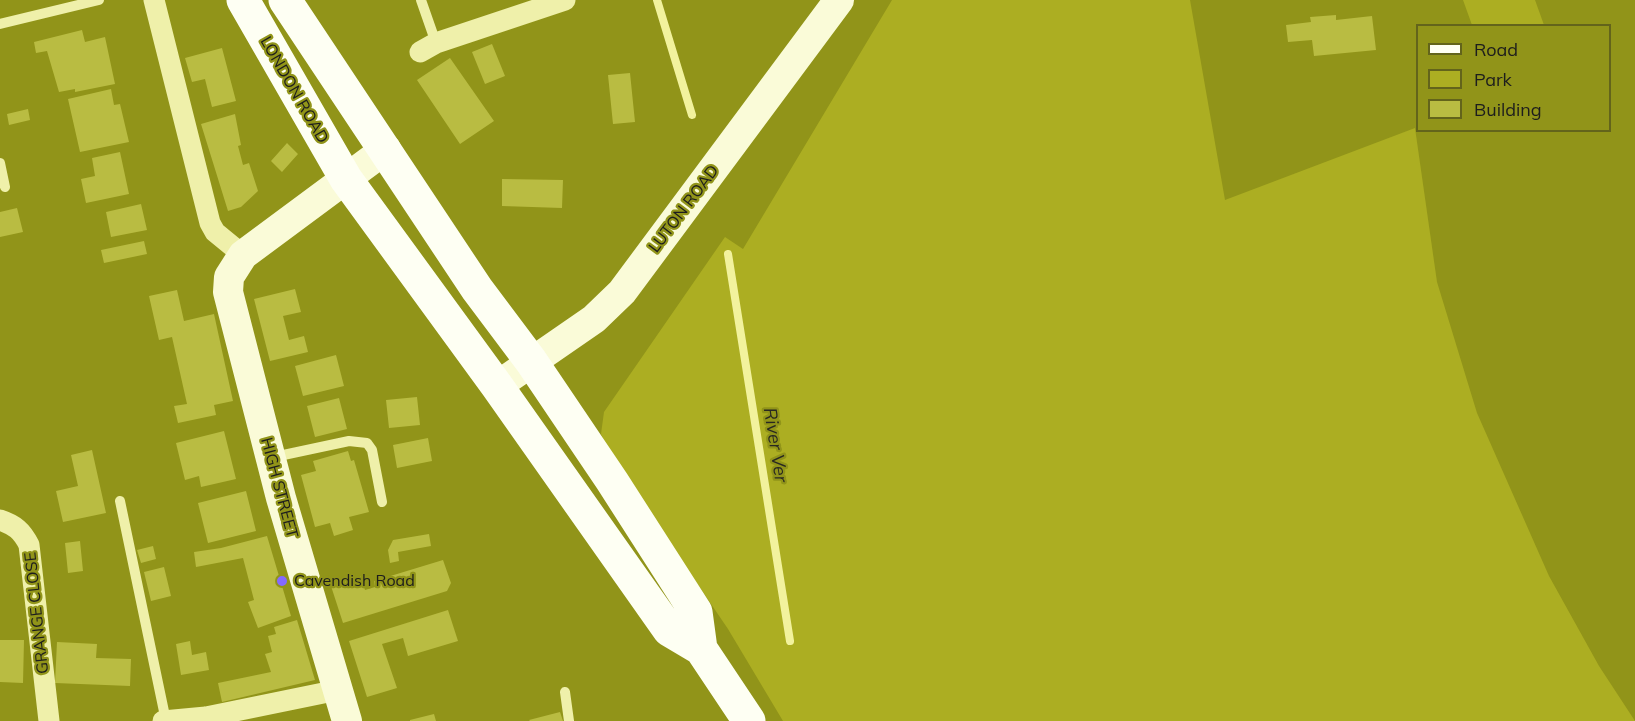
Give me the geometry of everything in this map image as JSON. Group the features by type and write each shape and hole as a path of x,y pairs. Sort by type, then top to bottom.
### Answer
{"main road":[{"name":"LONDON ROAD","path":"243,0 346,179 497,386 669,630 701,649"},
{"path":"285,0 477,289 531,361 696,612 701,649 749,721"}],"street":[{"path":"154,0 208,216 215,232 243,255"},
{"path":"428,47 566,0"},
{"name":"LUTON ROAD","path":"497,386 594,319 622,292 839,0"},
{"name":"HIGH STREET","path":"347,721 270,458 228,292 229,277 243,255 386,149"},
{"name":"GRANGE CLOSE","path":"0,520 12,524 23,534 29,545 49,721"},
{"path":"165,721 206,717 338,690"}],"lane":[{"path":"0,24 99,0"},
{"path":"421,0 428,47"},
{"path":"0,163 5,187"},
{"path":"270,458 361,441 372,450 382,502"},
{"path":"120,501 165,721"},
{"path":"565,692 569,721"}],"green space":[{"path":"892,0 1190,0 1225,200 1415,128 1437,282 1477,413 1549,576 1599,666 1635,721 783,721 728,629 614,461 601,434 604,412 725,237 743,249"},
{"path":"1463,0 1535,0 1544,24 1472,24"}],"building":[{"path":"1336,15 1336,20 1372,16 1376,50 1314,56 1312,40 1288,42 1286,25 1311,22 1310,17"},
{"path":"82,30 85,42 105,37 115,84 75,92 75,89 59,92 47,51 36,53 34,42"},
{"path":"492,44 505,76 485,84 472,52"},
{"path":"222,48 236,101 212,107 205,79 192,82 185,58"},
{"path":"450,58 494,121 460,144 417,80"},
{"path":"630,73 635,122 613,124 608,75"},
{"path":"111,89 114,105 120,104 129,142 80,152 68,99"},
{"path":"28,109 30,120 9,125 7,114"},
{"path":"235,114 241,145 238,146 243,165 249,163 258,191 241,207 228,211 201,124"},
{"path":"287,143 298,154 282,172 271,161"},
{"path":"120,152 129,194 86,203 81,179 95,176 92,158"},
{"path":"502,179 563,180 562,208 502,206"},
{"path":"141,204 147,230 111,237 106,212"},
{"path":"17,208 23,232 0,237 0,212"},
{"path":"144,241 147,254 104,263 101,250"},
{"path":"295,289 301,312 283,316 289,340 304,336 308,352 270,361 254,299"},
{"path":"177,290 184,321 214,314 233,401 214,405 216,415 178,423 174,406 187,404 172,337 159,340 149,296"},
{"path":"336,355 344,386 303,396 295,366"},
{"path":"417,397 420,425 389,428 386,400"},
{"path":"339,398 347,429 315,437 307,406"},
{"path":"224,431 236,479 201,487 199,476 185,480 176,443"},
{"path":"428,438 432,461 397,468 393,445"},
{"path":"92,450 106,513 63,522 56,491 78,486 71,455"},
{"path":"348,451 351,461 354,460 369,512 349,517 353,530 334,536 330,523 315,527 301,475 316,471 313,461"},
{"path":"246,491 256,531 208,543 198,503"},
{"path":"429,534 431,546 398,552 399,561 390,563 388,550 393,540"},
{"path":"267,536 291,616 258,628 248,602 254,600 243,558 196,567 194,552 221,548"},
{"path":"80,541 83,571 68,573 65,543"},
{"path":"153,546 156,559 141,563 137,550"},
{"path":"443,560 451,583 447,591 343,623 331,586 361,576 365,590 375,587 374,581"},
{"path":"164,567 171,596 151,601 144,572"},
{"path":"448,610 458,641 408,656 403,638 382,644 397,688 367,697 349,641"},
{"path":"297,620 315,680 222,702 218,683 271,672 265,654 272,652 268,636 276,634 274,627"},
{"path":"0,640 24,640 23,683 0,682"},
{"path":"190,641 192,655 206,652 209,670 181,675 176,644"},
{"path":"57,642 97,644 96,658 131,659 130,686 55,683"},
{"path":"560,712 563,721 529,720"},
{"path":"434,714 436,721 410,721 410,720"}],"waterway":[{"name":"River Ver","path":"657,0 692,115"},
{"name":"River Ver","path":"728,254 790,641"}],"place":[{"name":"Cavendish Road","path":"282,581"}]}
